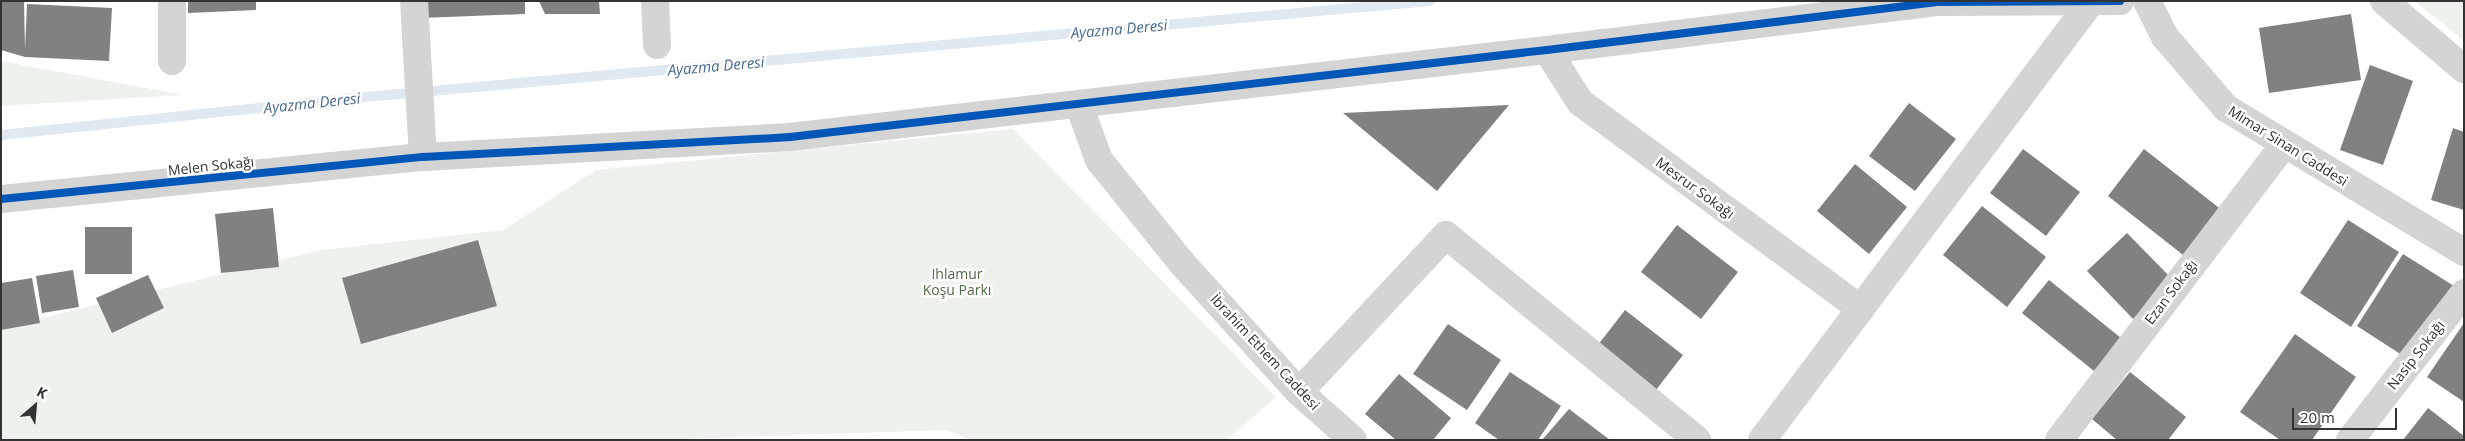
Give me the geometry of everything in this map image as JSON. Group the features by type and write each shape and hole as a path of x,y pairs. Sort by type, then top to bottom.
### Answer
{"street":[{"path":"172,1 172,61"},
{"path":"414,1 423,157"},
{"path":"655,1 656,45"},
{"name":"Melen Sokağı","path":"1,199 423,157 790,137 1547,50 1938,2 2090,3 2120,1"},
{"name":"Mimar Sinan Caddesi","path":"2147,1 2165,37 2226,108 2284,145 2464,252"},
{"path":"2384,1 2464,69"},
{"path":"1762,440 2090,3"},
{"name":"Mesrur Sokağı","path":"1547,50 1580,102 1860,309"},
{"name":"İbrahim Ethem Caddesi","path":"1079,104 1099,160 1182,262 1299,392 1352,440"},
{"name":"Ezan Sokağı","path":"2059,440 2284,145"},
{"path":"1299,392 1446,235 1697,440"},
{"name":"Nasip Sokağı","path":"2350,440 2464,293"}],"green space":[{"path":"2415,1 2464,1 2464,41"},
{"path":"1,61 183,95 1,106"},
{"name":"Ihlamur Koşu Parkı","path":"1013,129 1276,397 1227,440 970,440 946,430 656,440 1,440 1,328 321,250 503,230 596,170"}],"building":[{"path":"1,1 24,1 25,49 27,4 112,8 109,61 25,57 1,50"},
{"path":"188,1 256,1 256,10 188,13"},
{"path":"420,1 525,1 525,14 421,18"},
{"path":"539,1 599,1 600,14 545,14"},
{"path":"2351,14 2361,80 2269,93 2259,28"},
{"path":"2370,65 2413,81 2383,165 2340,150"},
{"path":"1909,103 1956,139 1915,191 1869,156"},
{"path":"1509,105 1437,191 1343,113"},
{"path":"2453,128 2464,132 2464,210 2431,200"},
{"path":"2023,149 2080,192 2046,236 1990,193"},
{"path":"2144,149 2223,211 2187,258 2108,196"},
{"path":"1855,164 1907,207 1869,254 1817,211"},
{"path":"1982,206 2046,257 2007,307 1943,255"},
{"path":"273,208 279,267 221,273 215,214"},
{"path":"2348,220 2399,252 2351,327 2300,293"},
{"path":"1677,225 1738,272 1701,319 1641,272"},
{"path":"85,227 132,227 132,274 85,274"},
{"path":"2127,233 2173,280 2133,319 2087,271"},
{"path":"478,240 497,306 361,344 342,278"},
{"path":"2403,254 2454,286 2408,359 2357,326"},
{"path":"73,270 79,307 42,313 36,276"},
{"path":"148,275 164,308 112,333 96,298"},
{"path":"32,278 40,323 1,330 1,283"},
{"path":"2049,280 2121,338 2094,371 2022,313"},
{"path":"1625,310 1683,355 1649,399 1591,354"},
{"path":"2464,323 2464,402 2427,377"},
{"path":"1448,324 1501,360 1467,410 1413,374"},
{"path":"2295,334 2356,377 2312,440 2280,440 2240,412"},
{"path":"1510,372 1561,406 1538,440 1499,440 1475,423"},
{"path":"2130,372 2186,417 2168,440 2117,440 2092,419"},
{"path":"1399,374 1451,418 1433,440 1396,440 1365,414"},
{"path":"2428,408 2464,436 2464,440 2403,440"},
{"path":"1569,409 1610,440 1542,440"}],"waterway":[{"name":"Ayazma Deresi","path":"1,135 354,98 1430,1"}],"cycle path":[{"path":"1,199 423,157 790,137 1547,50 1939,2 2120,1"}]}
